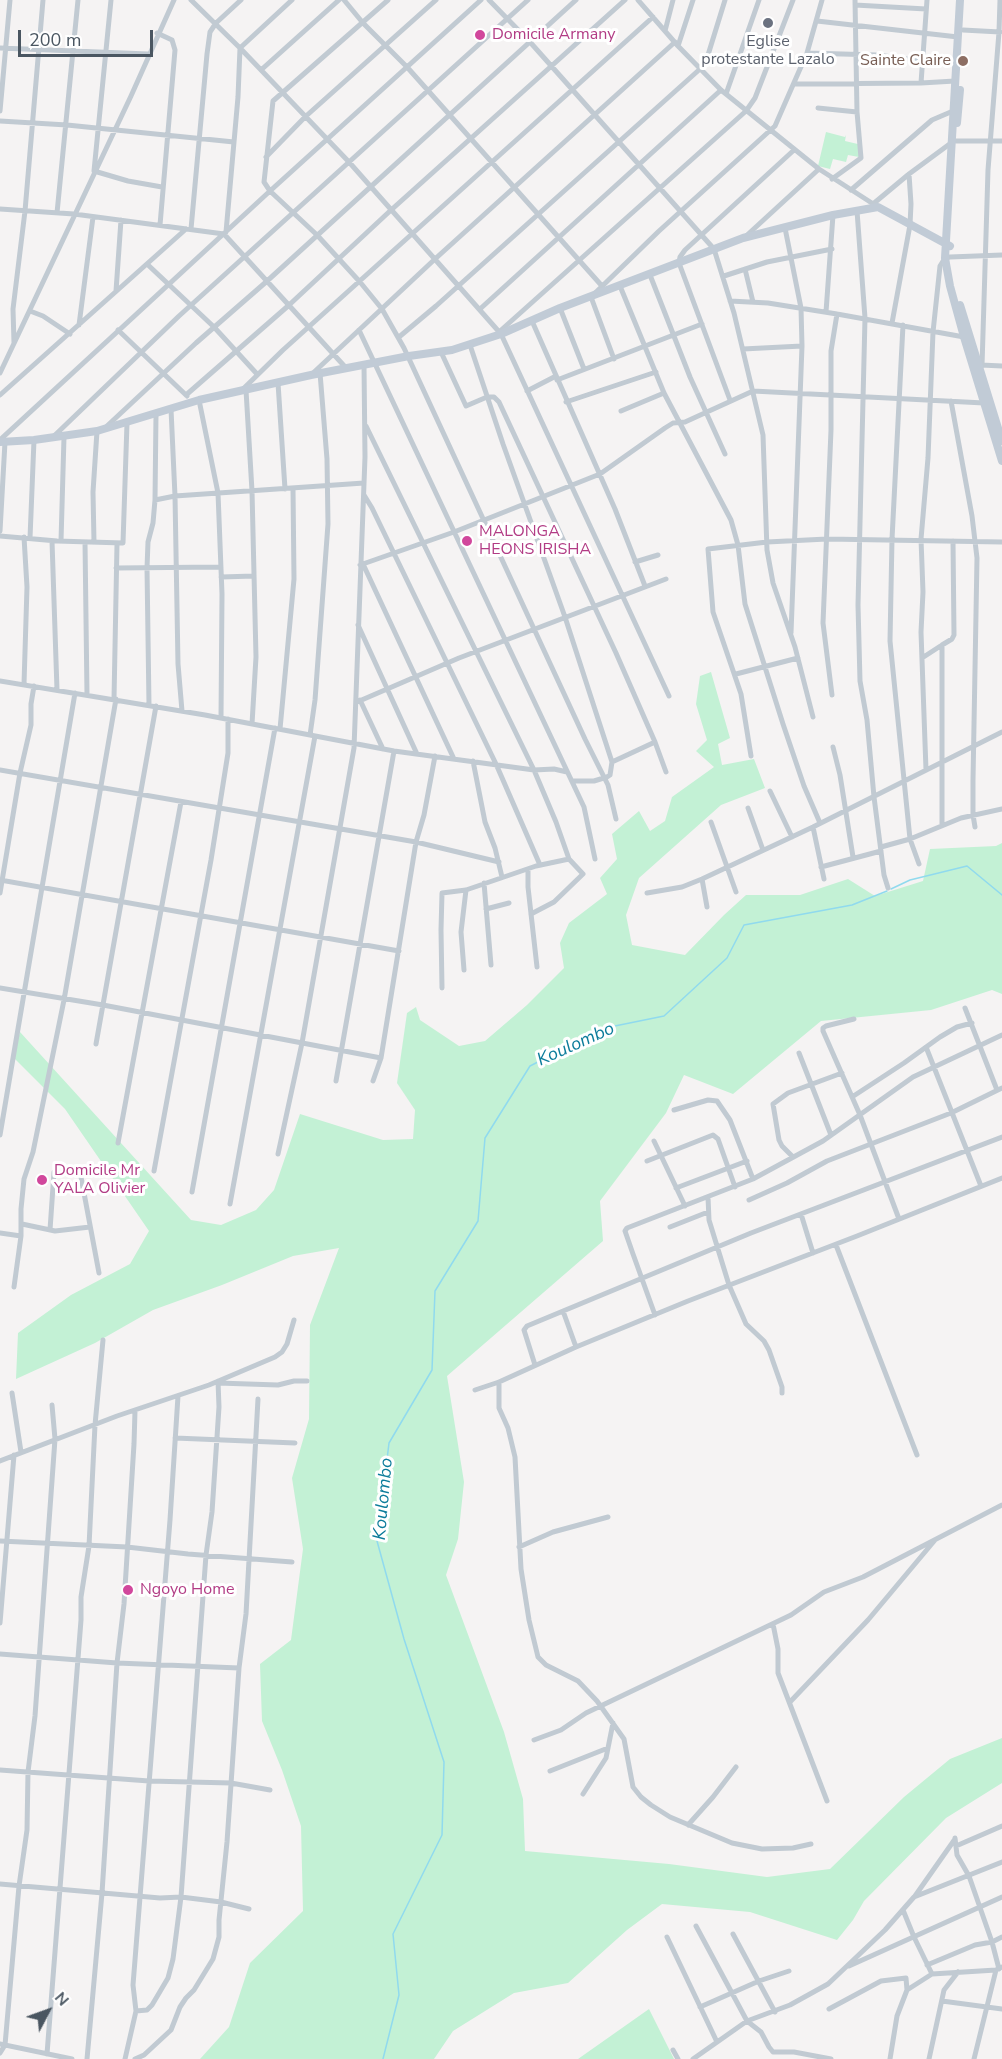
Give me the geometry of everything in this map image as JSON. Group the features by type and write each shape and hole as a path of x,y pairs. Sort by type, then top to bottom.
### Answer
{"street":[{"path":"0,111 3,48 10,0"},
{"path":"14,345 14,309 43,0"},
{"path":"57,213 78,0"},
{"path":"94,171 111,0"},
{"path":"0,372 174,0"},
{"path":"0,395 188,229 200,138 210,32 216,23 241,0"},
{"path":"292,0 240,48 225,233 244,259 346,369"},
{"path":"261,70 342,0 407,67 604,289"},
{"path":"388,0 273,101 264,182 270,191 318,235 360,282 382,309 399,337 611,793 616,819"},
{"path":"266,157 305,117 436,0"},
{"path":"0,531 2,442 118,330 481,0"},
{"path":"489,0 552,66 714,249 724,276 765,446 767,542 773,584 798,658 813,717"},
{"path":"52,438 141,352 528,0"},
{"path":"94,542 93,492 101,430 576,0"},
{"path":"186,395 288,306 390,210 625,0"},
{"path":"639,0 700,69 770,131 832,179 948,245"},
{"path":"665,31 673,0"},
{"path":"311,375 435,259 676,44 693,0"},
{"path":"399,337 700,69 708,55 725,0"},
{"path":"726,94 759,0"},
{"path":"500,333 746,111 760,86 793,0"},
{"path":"2,442 52,438 101,430 196,401 320,373 470,345 591,297 604,289 681,212 775,126 807,53 822,0"},
{"path":"921,83 927,0"},
{"path":"962,0 947,257 952,297 1002,461"},
{"path":"981,365 989,141 1001,32 1000,0"},
{"path":"193,1 349,162 500,333 669,696"},
{"path":"832,179 861,158 857,112 855,2 898,3 926,9"},
{"path":"252,724 256,657 252,491 243,391 257,374 653,17"},
{"path":"817,21 924,33 1001,32"},
{"path":"157,33 174,44 160,225"},
{"path":"954,142 953,111 960,34"},
{"path":"3,48 148,54"},
{"path":"807,53 877,55 922,62"},
{"path":"794,84 955,81"},
{"path":"480,309 721,90"},
{"path":"818,108 857,112"},
{"path":"851,190 932,120 953,111"},
{"path":"0,121 67,125 234,142"},
{"path":"604,289 650,275 743,238 876,206 909,174 954,142 1002,141"},
{"path":"730,400 679,263 683,253 794,150"},
{"path":"743,238 819,169"},
{"path":"94,171 128,181 162,187"},
{"path":"892,323 910,225 909,174"},
{"path":"0,209 74,214 225,233"},
{"path":"857,211 866,318 858,605 860,681 867,720 873,796 888,888"},
{"path":"826,312 833,215"},
{"path":"79,325 93,217"},
{"path":"116,291 121,220"},
{"path":"785,228 801,308 802,346 791,635"},
{"path":"724,276 790,256 832,249"},
{"path":"926,770 921,539 928,458 933,332 940,266 947,257 1002,255"},
{"path":"947,257 1002,440"},
{"path":"147,264 214,327 257,374"},
{"path":"745,269 753,302"},
{"path":"650,275 673,336 725,454"},
{"path":"620,286 664,393 731,520 738,545 746,604 790,745 819,823"},
{"path":"591,297 614,359"},
{"path":"730,301 801,308 866,318 964,337"},
{"path":"560,308 584,369"},
{"path":"30,311 42,315 69,334"},
{"path":"832,695 823,623 832,395 831,351 837,314"},
{"path":"531,321 600,474 645,586"},
{"path":"527,391 702,324"},
{"path":"903,325 892,539 890,642 910,839 919,864"},
{"path":"118,330 186,395 196,401 218,493 228,753 202,916 154,1171"},
{"path":"359,330 584,807 595,859"},
{"path":"470,345 565,616 612,762 610,775 604,779 572,781"},
{"path":"742,349 802,346"},
{"path":"441,352 464,404 469,406 487,397 494,397 499,402 594,606 655,742 666,772"},
{"path":"278,1154 302,1043 355,744 358,701 357,623 362,565 364,483 364,365"},
{"path":"981,365 1002,366"},
{"path":"566,402 656,372"},
{"path":"230,1204 281,930 313,736 327,544 328,485 320,373"},
{"path":"278,383 285,489"},
{"path":"362,565 423,544 600,474 673,423 680,423 753,391 984,403"},
{"path":"621,411 664,393"},
{"path":"951,401 975,541 977,568 973,815 975,827"},
{"path":"171,409 178,664 182,711"},
{"path":"149,705 147,568 148,542 153,523 155,500 156,414"},
{"path":"0,536 52,541 124,542 127,423"},
{"path":"365,425 534,770 569,859 583,874 554,902 531,914"},
{"path":"61,541 64,436"},
{"path":"24,684 27,538 34,440"},
{"path":"155,500 175,496 364,483"},
{"path":"192,1192 240,922 278,729 294,579 293,488"},
{"path":"363,494 372,508 496,765 540,865"},
{"path":"751,756 736,674 713,612 708,548 826,538 1002,542"},
{"path":"52,541 57,690"},
{"path":"922,658 952,639 954,635 953,541"},
{"path":"85,542 87,695"},
{"path":"14,1287 21,1236 24,1179 35,1142 64,1000 115,699 117,543"},
{"path":"636,562 658,555"},
{"path":"362,565 454,759"},
{"path":"116,568 221,567"},
{"path":"221,578 254,576"},
{"path":"358,701 565,616 666,579"},
{"path":"357,623 417,754"},
{"path":"942,645 942,825"},
{"path":"736,674 798,658"},
{"path":"0,681 156,706 394,751 534,770 554,769 567,772"},
{"path":"0,893 20,773 31,725 34,686"},
{"path":"0,1135 2,1105 25,993 75,693"},
{"path":"358,701 383,749"},
{"path":"96,1044 156,706"},
{"path":"647,894 682,887 702,879 813,827 1002,732"},
{"path":"612,762 655,742"},
{"path":"833,747 853,857"},
{"path":"336,1081 371,893 394,751"},
{"path":"373,1081 381,1058 416,842 424,815 435,756"},
{"path":"473,761 485,822 502,877"},
{"path":"0,770 139,796 416,842 498,862"},
{"path":"770,791 792,837"},
{"path":"118,1143 181,802"},
{"path":"748,808 763,850"},
{"path":"821,867 881,849 973,815 1002,809"},
{"path":"711,822 736,892"},
{"path":"813,827 824,879"},
{"path":"442,988 441,895 444,892 466,890 540,865 569,859"},
{"path":"528,869 537,967"},
{"path":"702,879 707,907"},
{"path":"1,880 399,951"},
{"path":"484,883 491,965"},
{"path":"465,970 461,932 466,890"},
{"path":"486,909 509,903"},
{"path":"0,988 142,1012 381,1058"},
{"path":"749,1200 827,1161 951,1113 1000,1089 965,1008"},
{"path":"854,1019 823,1028 860,1115 899,1219"},
{"path":"852,1097 957,1027 972,1023"},
{"path":"655,1315 640,1278 625,1230 753,1179 831,1135 913,1077 1002,1035"},
{"path":"926,1047 981,1186"},
{"path":"799,1053 831,1135"},
{"path":"793,1157 779,1140 773,1104 788,1093 842,1073"},
{"path":"674,1110 708,1100 717,1101 730,1120 753,1179"},
{"path":"647,1161 713,1135 718,1139 735,1187"},
{"path":"535,1365 524,1329 640,1278 1002,1137"},
{"path":"654,1141 685,1206"},
{"path":"676,1188 747,1161"},
{"path":"50,1230 54,1172"},
{"path":"81,1177 99,1274"},
{"path":"475,1390 729,1285 836,1245 1002,1178"},
{"path":"708,1197 708,1212 729,1285 746,1324 764,1341 769,1350 782,1393"},
{"path":"670,1227 708,1212"},
{"path":"801,1214 813,1253"},
{"path":"22,1224 50,1230 76,1230 90,1227"},
{"path":"0,1233 21,1236"},
{"path":"836,1245 917,1455"},
{"path":"563,1311 576,1347"},
{"path":"0,1461 94,1425 218,1382 278,1356 287,1344 294,1320"},
{"path":"47,2054 81,1597 89,1546 94,1425 103,1340"},
{"path":"218,1382 278,1385 307,1381"},
{"path":"136,2010 147,2010 152,2005 168,1978 181,1897 206,1555 212,1512 219,1407 218,1382"},
{"path":"499,1382 500,1408 511,1440 517,1474 519,1547 529,1620 538,1657 546,1665 578,1681 590,1692 624,1739 636,1792 670,1817 732,1843 762,1849 793,1848 811,1844"},
{"path":"12,1393 21,1452"},
{"path":"125,2059 136,2010 133,1985 178,1396"},
{"path":"135,2059 144,2055 171,2030 180,2007 213,1959 219,1937 228,1842 239,1668 246,1614 258,1399"},
{"path":"0,2054 27,1830 28,1772 40,1657 46,1544 56,1439 52,1405"},
{"path":"87,2059 102,1893 108,1777 115,1711 135,1411"},
{"path":"175,1438 295,1443"},
{"path":"0,1623 14,1455"},
{"path":"534,1740 561,1730 586,1713 773,1624 799,1610 824,1592 864,1577 1002,1505"},
{"path":"519,1547 553,1532 608,1517"},
{"path":"790,1702 868,1620 937,1538"},
{"path":"0,1541 127,1547 292,1562"},
{"path":"773,1624 778,1649 778,1673 827,1800"},
{"path":"0,1654 117,1663 239,1668"},
{"path":"583,1794 602,1767 613,1731 613,1722"},
{"path":"550,1771 608,1748"},
{"path":"688,1825 736,1767"},
{"path":"0,1770 149,1781 231,1783 270,1790"},
{"path":"956,1846 1002,1826"},
{"path":"693,2059 747,2021 775,2012 828,1984 903,1910 956,1838 957,1855 969,1876 981,1907 999,1969 974,2059"},
{"path":"914,1897 1002,1862"},
{"path":"0,1884 160,1898 181,1897 221,1902 249,1909"},
{"path":"845,1968 1002,1897"},
{"path":"903,1910 932,1974"},
{"path":"696,1926 747,2021 761,2032 773,2052 794,2052 831,2059"},
{"path":"734,1934 775,2012"},
{"path":"667,1937 717,2042"},
{"path":"927,1965 975,1945 992,1942 1002,1937"},
{"path":"907,1990 932,1974 999,1969"},
{"path":"700,2007 759,1981 789,1971"},
{"path":"929,2059 944,1990 958,1972"},
{"path":"829,2009 881,1981 906,1978 907,1990 897,2016 890,2059"},
{"path":"942,2001 1002,2009"},
{"path":"2,2045 70,2059"},
{"path":"673,2050 678,2059"},
{"path":"33,2059 37,2052"},
{"path":"770,2059 773,2052"}],"green space":[{"path":"826,132 845,137 846,135 845,141 862,145 859,157 848,155 846,162 833,159 830,169 818,166"},
{"path":"711,672 730,738 718,744 722,765 754,759 765,788 721,805 639,878 626,915 632,945 685,955 746,895 800,895 848,879 875,896 923,881 930,849 996,846 1002,843 1002,994 992,990 931,1010 821,1021 733,1094 684,1075 666,1113 600,1201 603,1241 447,1376 464,1482 458,1539 446,1575 504,1732 523,1799 525,1851 669,1864 767,1877 830,1869 904,1797 950,1759 1002,1738 1002,1783 946,1818 864,1901 837,1940 750,1912 662,1904 627,1930 568,1983 514,1993 453,2031 434,2059 200,2059 229,2027 250,1963 303,1911 301,1826 262,1721 260,1664 291,1640 303,1549 292,1478 309,1419 310,1325 339,1248 293,1256 153,1310 95,1343 16,1379 18,1333 71,1295 130,1264 149,1231 65,1109 12,1056 20,1032 191,1220 221,1225 256,1210 274,1190 300,1114 383,1140 413,1139 415,1110 397,1083 407,1013 416,1007 420,1020 459,1046 485,1041 527,1005 564,968 560,943 569,923 607,894 600,878 617,859 612,834 639,811 650,831 665,821 672,797 714,767 696,751 707,740 696,704 700,676"},
{"path":"649,2009 674,2059 578,2059"}],"waterway":[{"name":"Koulombo","path":"891,889 910,880 967,866 1002,895"},
{"name":"Koulombo","path":"383,2059 399,1995 393,1934 442,1835 444,1762 404,1639 377,1541 389,1443 432,1370 435,1291 478,1221 485,1138 530,1066 605,1028 664,1016 727,958 744,925 852,905 887,891"}],"place":[{"name":"Eglise protestante Lazalo","path":"768,23"},
{"name":"Domicile Armany","path":"480,35"},
{"name":"Sainte Claire","path":"963,61"},
{"name":"MALONGA HEONS IRISHA","path":"467,541"},
{"name":"Domicile Mr YALA Olivier","path":"42,1180"},
{"name":"Ngoyo Home","path":"128,1590"}]}
